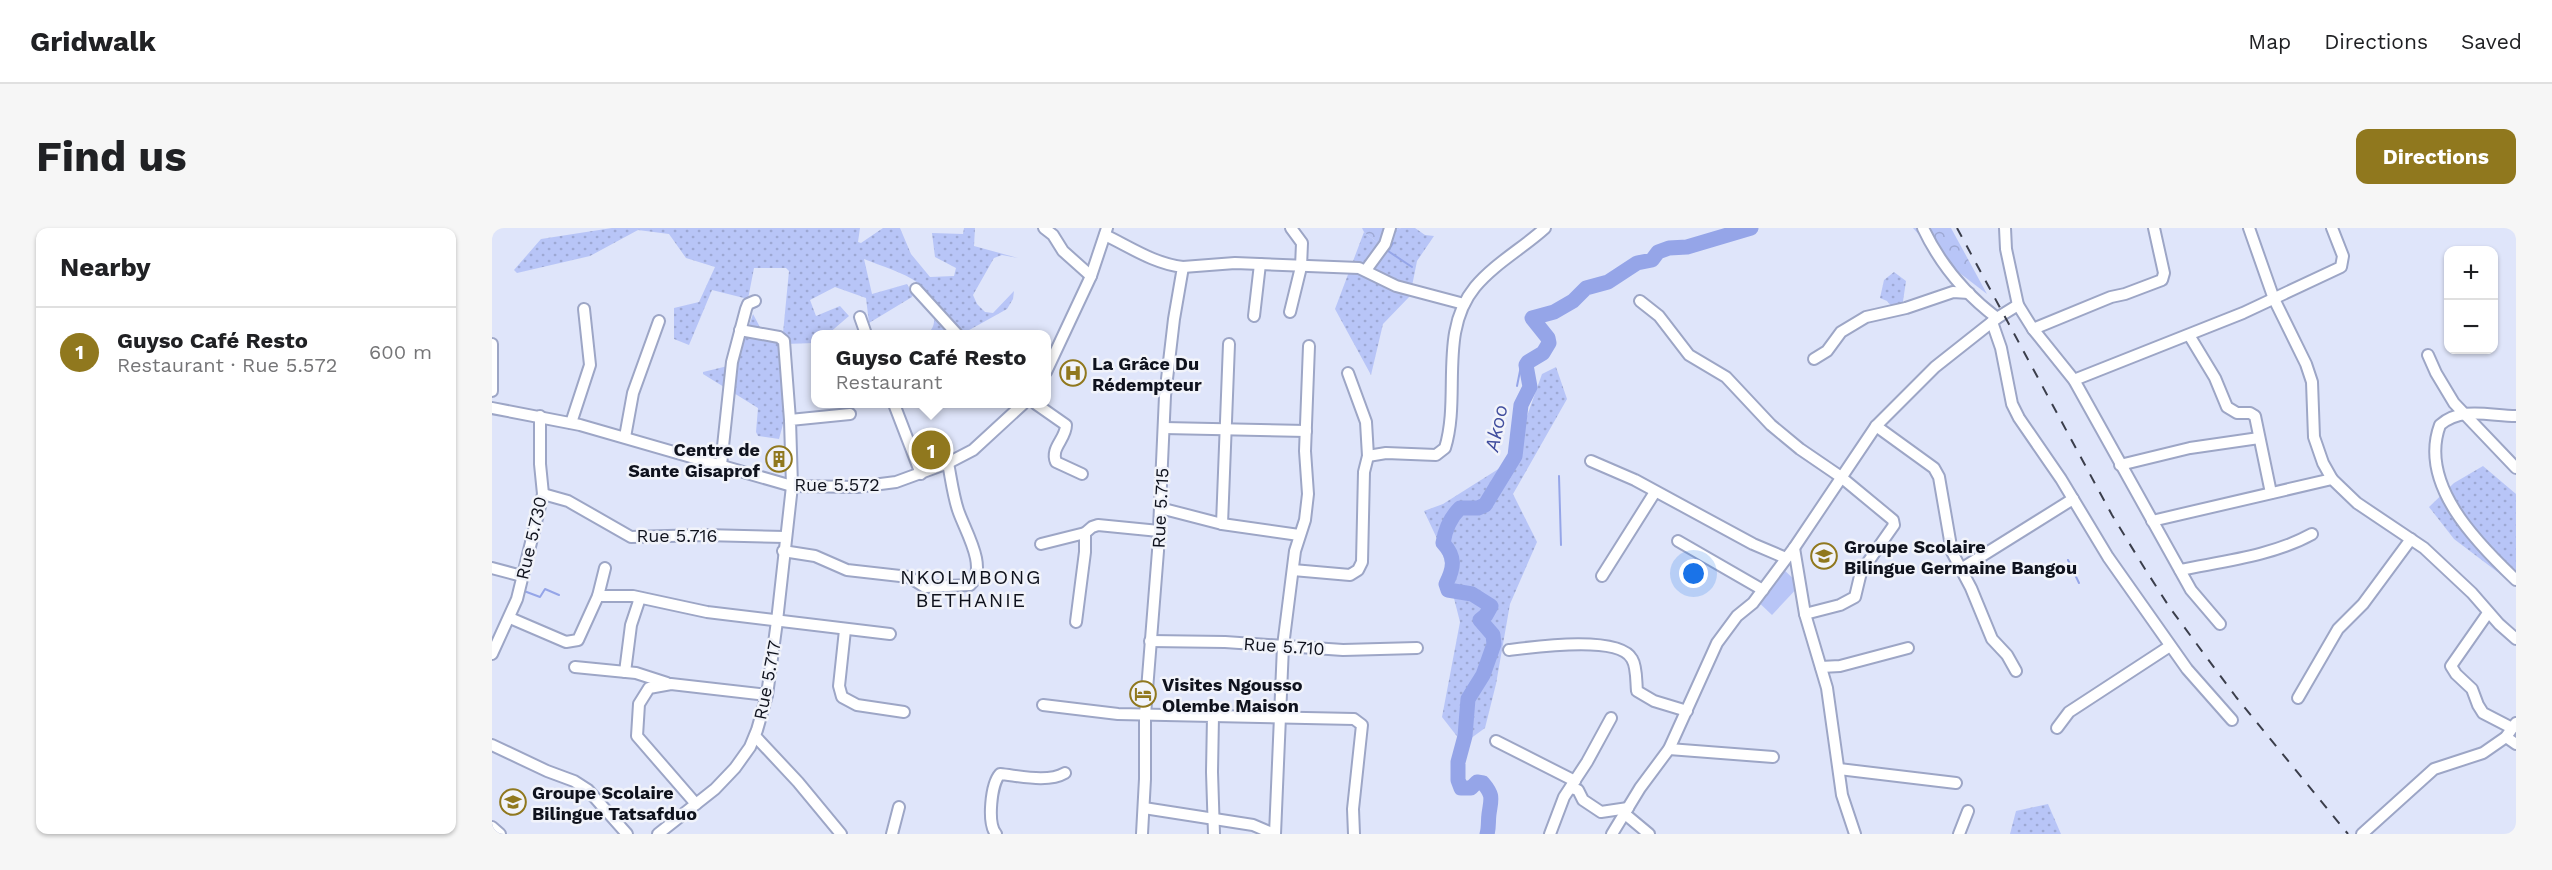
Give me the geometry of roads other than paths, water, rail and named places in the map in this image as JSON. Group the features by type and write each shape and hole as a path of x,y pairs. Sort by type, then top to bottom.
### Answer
{"street":[{"path":"1044,228 1053,235 1063,251 1091,276"},
{"path":"1290,228 1302,243 1300,267 1290,312"},
{"path":"1366,270 1385,244 1390,228"},
{"path":"1368,456 1386,453 1436,455 1445,448 1453,391 1453,347 1457,324 1464,304 1475,287 1492,270 1545,228"},
{"path":"1923,228 1947,271 1994,320 2012,404 2108,557 2187,669 2232,720"},
{"path":"2005,228 2006,249 2018,305 2033,329 2074,380 2191,590 2220,624"},
{"path":"2033,329 2111,297 2163,280 2164,273 2154,228"},
{"path":"2249,228 2274,299 2306,364 2312,382 2313,437 2332,479 2357,503 2411,539 2459,581 2516,639"},
{"path":"2074,380 2189,335 2274,299 2341,267 2343,256 2332,228"},
{"path":"1051,363 1091,276 1106,231 1152,259 1183,267 1235,263 1344,267 1366,270 1396,286 1464,304"},
{"path":"1254,316 1260,264"},
{"name":"Rue 5.715","path":"1142,834 1144,715 1159,531 1167,364 1183,267"},
{"path":"916,289 953,330"},
{"path":"1814,359 1827,351 1841,332 1866,317 1953,292 1969,293"},
{"path":"721,465 732,362 746,309 748,304 755,301"},
{"path":"1640,301 1659,316 1689,355 1726,377 1771,425 1892,518 1894,525 1861,572 1857,593 1851,601 1805,614"},
{"path":"1612,834 1640,788 1669,749 1717,642 1737,616 1747,609 1763,590 1794,548 1876,426 1935,368 1994,320 2018,305"},
{"path":"571,423 590,365 584,309"},
{"path":"860,317 865,330"},
{"path":"625,437 636,384 659,321"},
{"name":"Rue 5.717","path":"658,834 715,789 735,768 755,736 767,695 792,486 790,420 784,341 779,337 740,330"},
{"path":"2189,335 2215,378 2227,407 2237,413 2250,413 2255,416 2271,493"},
{"path":"492,344 492,391"},
{"path":"1222,524 1229,344"},
{"path":"1144,808 1253,825 1275,834 1282,717 1283,646 1293,570 1299,535 1305,520 1308,494 1306,431 1310,346"},
{"path":"2428,355 2445,389 2464,413 2516,468"},
{"path":"1293,570 1350,575 1358,570 1362,562 1364,472 1368,456 1366,422 1348,373"},
{"name":"Rue 5.572","path":"492,408 540,416 625,437 792,486 857,487 896,482 948,463 973,450 1019,408"},
{"path":"896,408 921,474"},
{"path":"1041,408 1066,425 1067,430 1054,452 1056,462 1082,474"},
{"path":"2516,416 2464,413 2454,416 2440,425 2436,451 2439,473 2456,515 2516,580"},
{"path":"790,420 850,414"},
{"name":"Rue 5.730","path":"492,654 510,618 543,494 540,464 540,416"},
{"path":"1876,426 1934,468 1941,485 1952,552 1971,588 1992,639 2007,655 2016,671"},
{"path":"1164,428 1306,431"},
{"path":"2120,465 2190,448 2259,438"},
{"path":"1591,461 1705,516 1753,544 1786,558"},
{"path":"783,550 815,556 847,570 909,577 925,587 970,585 976,577 975,547 966,532 958,509 948,463"},
{"path":"2151,521 2332,479"},
{"path":"1602,576 1655,492"},
{"name":"Rue 5.716","path":"543,494 568,501 631,537 704,535 785,537"},
{"path":"1961,569 2073,499"},
{"path":"1160,508 1222,524 1299,535"},
{"path":"1041,544 1085,533 1092,526 1098,525 1159,531"},
{"path":"1076,622 1085,552 1085,533"},
{"path":"2180,570 2269,552 2292,545 2312,534"},
{"path":"2298,698 2337,629 2363,604 2411,539"},
{"path":"1678,541 1763,590"},
{"path":"1794,548 1805,614 1827,688 1847,815 1855,834"},
{"path":"492,568 518,575 523,573"},
{"path":"510,618 566,642 578,640 598,597 606,568"},
{"path":"598,597 633,596 707,612 890,634"},
{"path":"625,672 631,625 640,598"},
{"path":"2488,613 2451,666 2472,689 2483,713 2511,729 2516,744"},
{"path":"845,630 839,686 842,697 857,705 904,712"},
{"name":"Rue 5.710","path":"1150,641 1343,650 1417,648"},
{"path":"1509,650 1586,644 1625,651 1632,659 1637,691 1654,701 1687,711"},
{"path":"2057,728 2069,712 2170,646"},
{"path":"1821,667 1840,666 1908,648"},
{"path":"575,668 625,672 671,684 767,695"},
{"path":"671,684 649,688 639,704 637,736 696,804"},
{"path":"1043,705 1118,714 1354,719 1360,721 1362,725 1355,788 1354,834"},
{"path":"1213,716 1214,834"},
{"path":"1550,834 1564,797 1611,718"},
{"path":"2362,834 2434,769 2483,753 2511,729"},
{"path":"755,736 798,782 841,834"},
{"path":"1496,741 1573,784 1583,800 1601,812 1627,811 1649,834"},
{"path":"492,745 574,781 588,790 627,834"},
{"path":"1669,749 1773,757"},
{"path":"1839,769 1956,783"},
{"path":"996,834 990,822 996,778 1000,774 1046,777 1065,773"},
{"path":"892,834 899,807"},
{"path":"1959,834 1968,811"},
{"path":"492,827 500,834"}],"waterway":[{"name":"Akoo","path":"1487,834 1490,795 1483,783 1477,782 1471,788 1461,788 1458,780 1458,762 1465,736 1468,699 1483,675 1494,644 1493,635 1480,620 1491,606 1472,594 1448,590 1446,584 1451,573 1452,558 1443,543 1449,524 1460,508 1478,508 1485,505 1515,456 1521,405 1530,387 1526,365 1543,353 1549,343 1548,338 1532,318 1554,312 1573,301 1586,288 1608,282 1637,263 1652,260 1658,252 1669,248 1687,247 1751,228"},
{"path":"1393,243 1388,251 1412,267"},
{"path":"1517,386 1521,366 1526,365"},
{"path":"1559,476 1561,545"},
{"path":"2068,560 2079,583"},
{"path":"524,591 540,597 545,589 559,595"}],"railway":[{"path":"1957,228 2112,515 2170,608 2236,697 2348,834"}],"place":[{"name":"La Grâce Du Rédempteur","path":"1073,373"},
{"name":"Guyso Café Resto","path":"931,450"},
{"name":"Centre de Sante Gisaprof","path":"779,459"},
{"name":"Groupe Scolaire Bilingue Germaine Bangou","path":"1824,556"},
{"name":"Visites Ngousso Olembe Maison","path":"1143,694"},
{"name":"Groupe Scolaire Bilingue Tatsafduo","path":"513,802"}],"district":[{"name":"NKOLMBONG BETHANIE","path":"971,588"}]}
